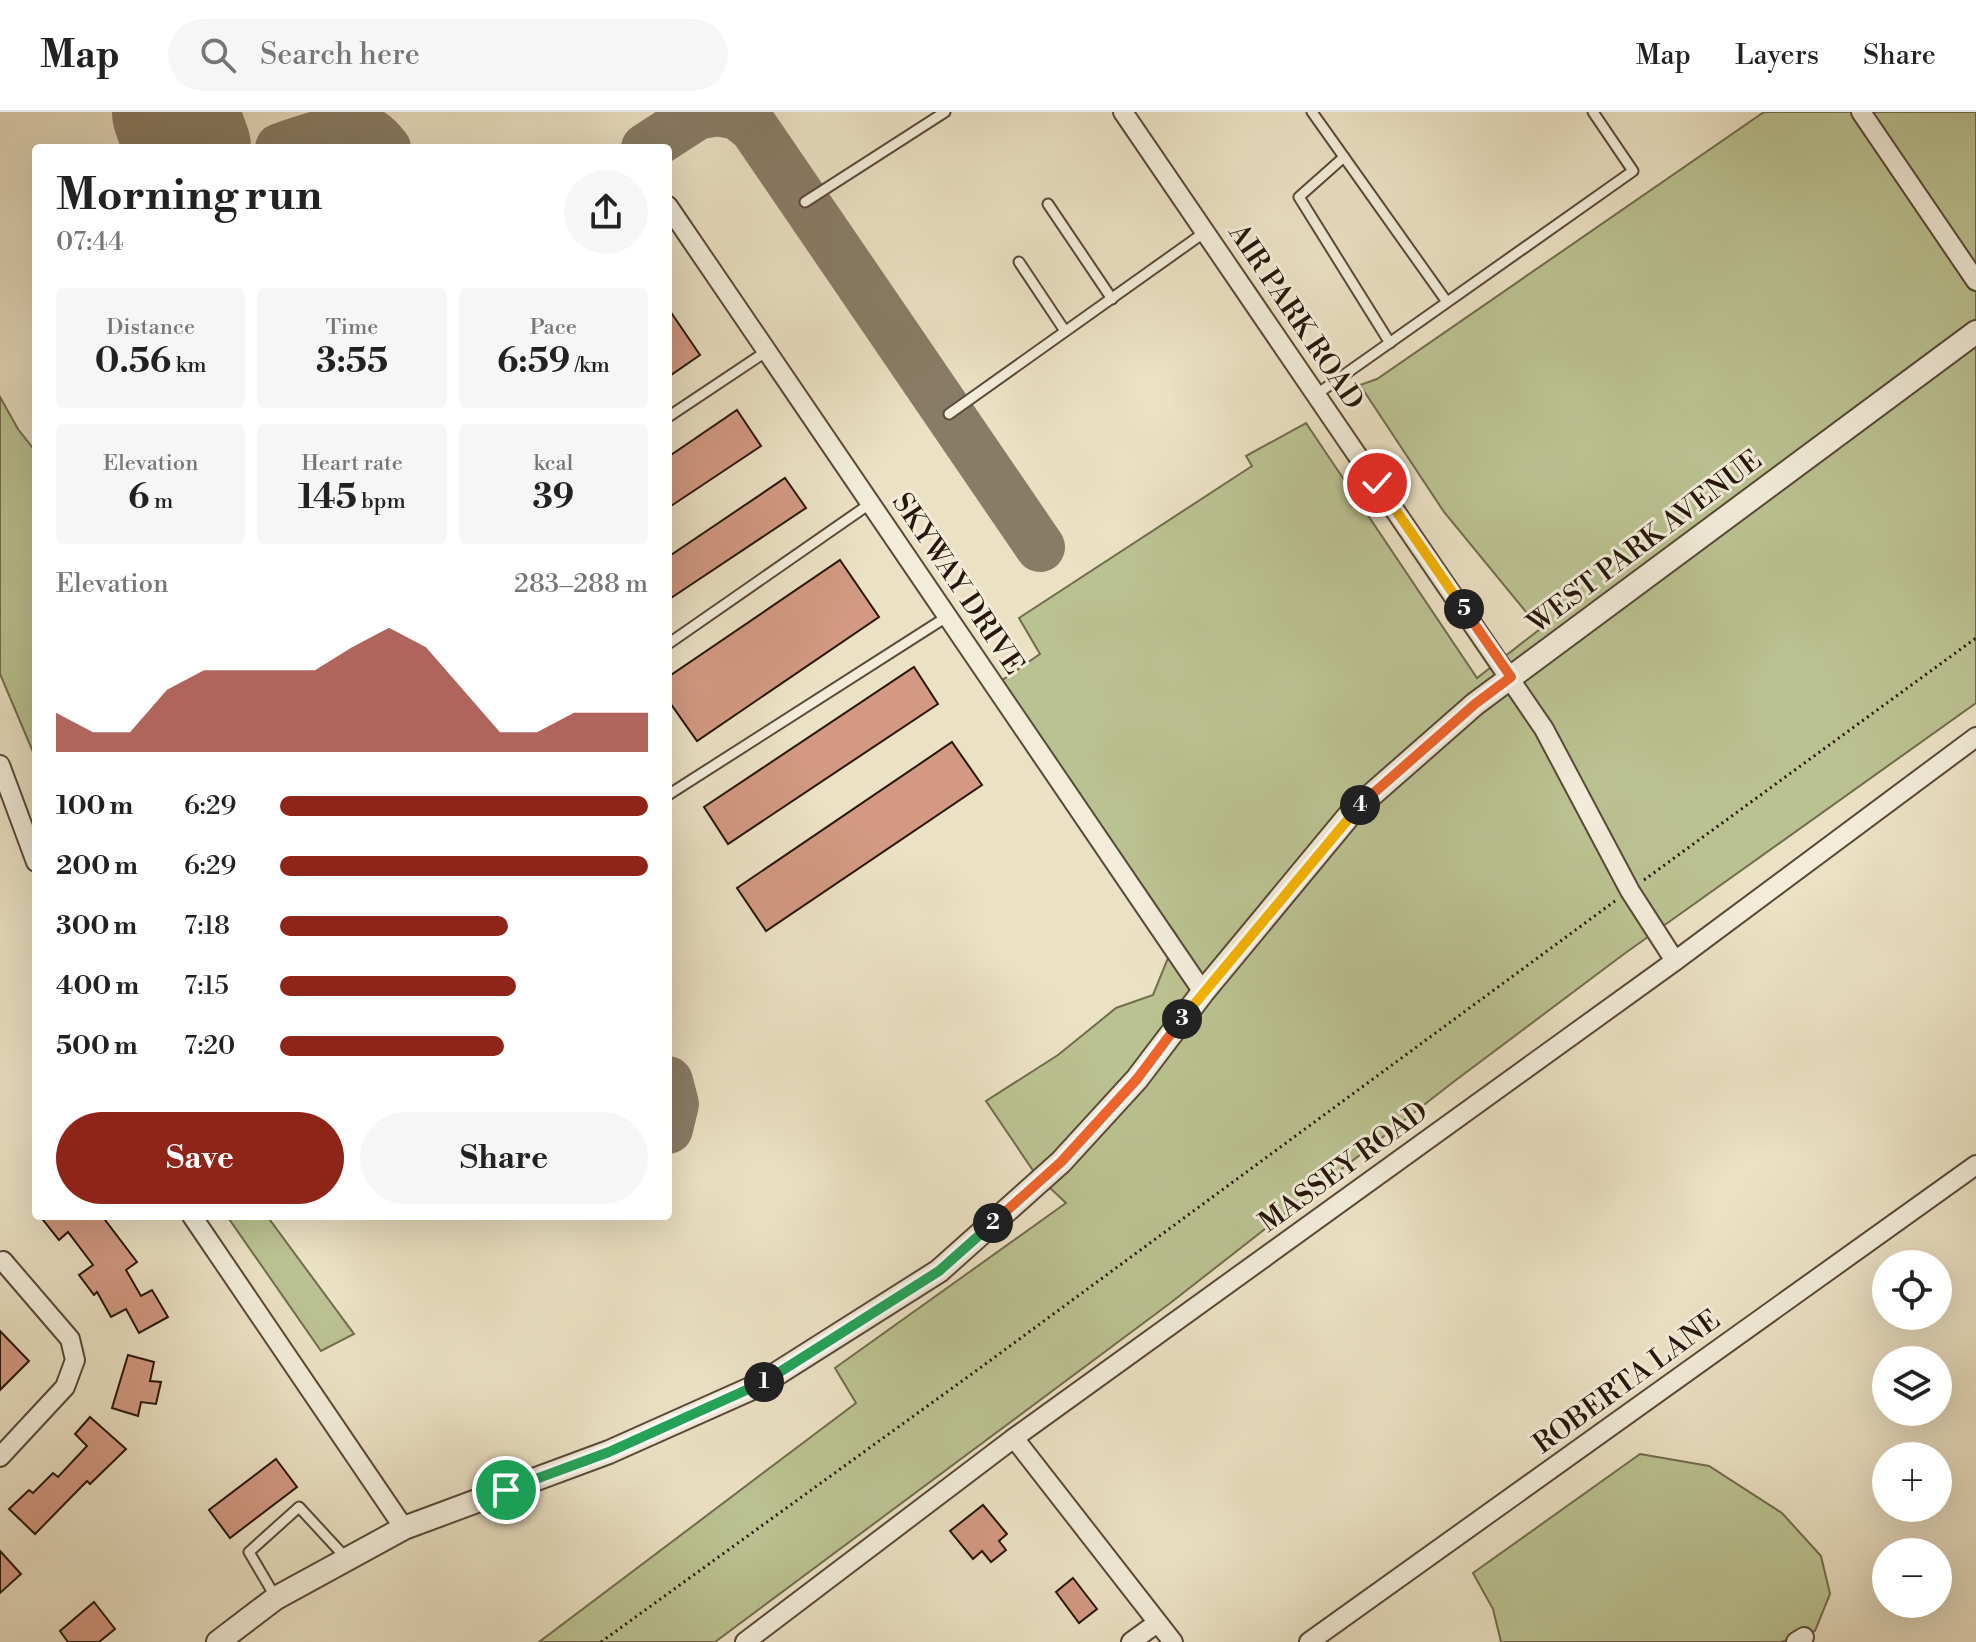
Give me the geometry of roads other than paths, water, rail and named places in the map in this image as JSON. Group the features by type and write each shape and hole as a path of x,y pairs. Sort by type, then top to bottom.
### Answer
{"street":[{"name":"AIR PARK ROAD","path":"1123,112 1511,677 1544,729 1630,891 1675,961"},
{"path":"1861,112 1976,281"},
{"name":"SKYWAY DRIVE","path":"672,212 1203,992"},
{"name":"WEST PARK AVENUE","path":"218,1642 276,1598 404,1528 609,1452 759,1385 939,1271 1061,1162 1137,1079 1203,992 1352,812 1475,704 1976,332"},
{"name":"MASSEY ROAD","path":"745,1642 1014,1438 1974,746"},
{"path":"0,765 32,851"},
{"name":"ROBERTA LANE","path":"1309,1642 1976,1165"},
{"path":"195,1220 404,1528"},
{"path":"0,1457 65,1387 75,1360 70,1339 3,1261"},
{"path":"1014,1438 1173,1642"},
{"path":"1131,1642 1157,1623"}],"lane":[{"path":"805,202 945,112"},
{"path":"1312,112 1447,302"},
{"path":"1317,394 1633,171 1593,112"},
{"path":"1344,157 1299,197 1390,343"},
{"path":"1048,204 1112,299"},
{"path":"949,414 1205,232"},
{"path":"1019,262 1065,331"},
{"path":"672,414 767,351"},
{"path":"672,641 871,503"},
{"path":"672,792 949,616"},
{"path":"276,1598 249,1552 299,1507 347,1559"}]}
